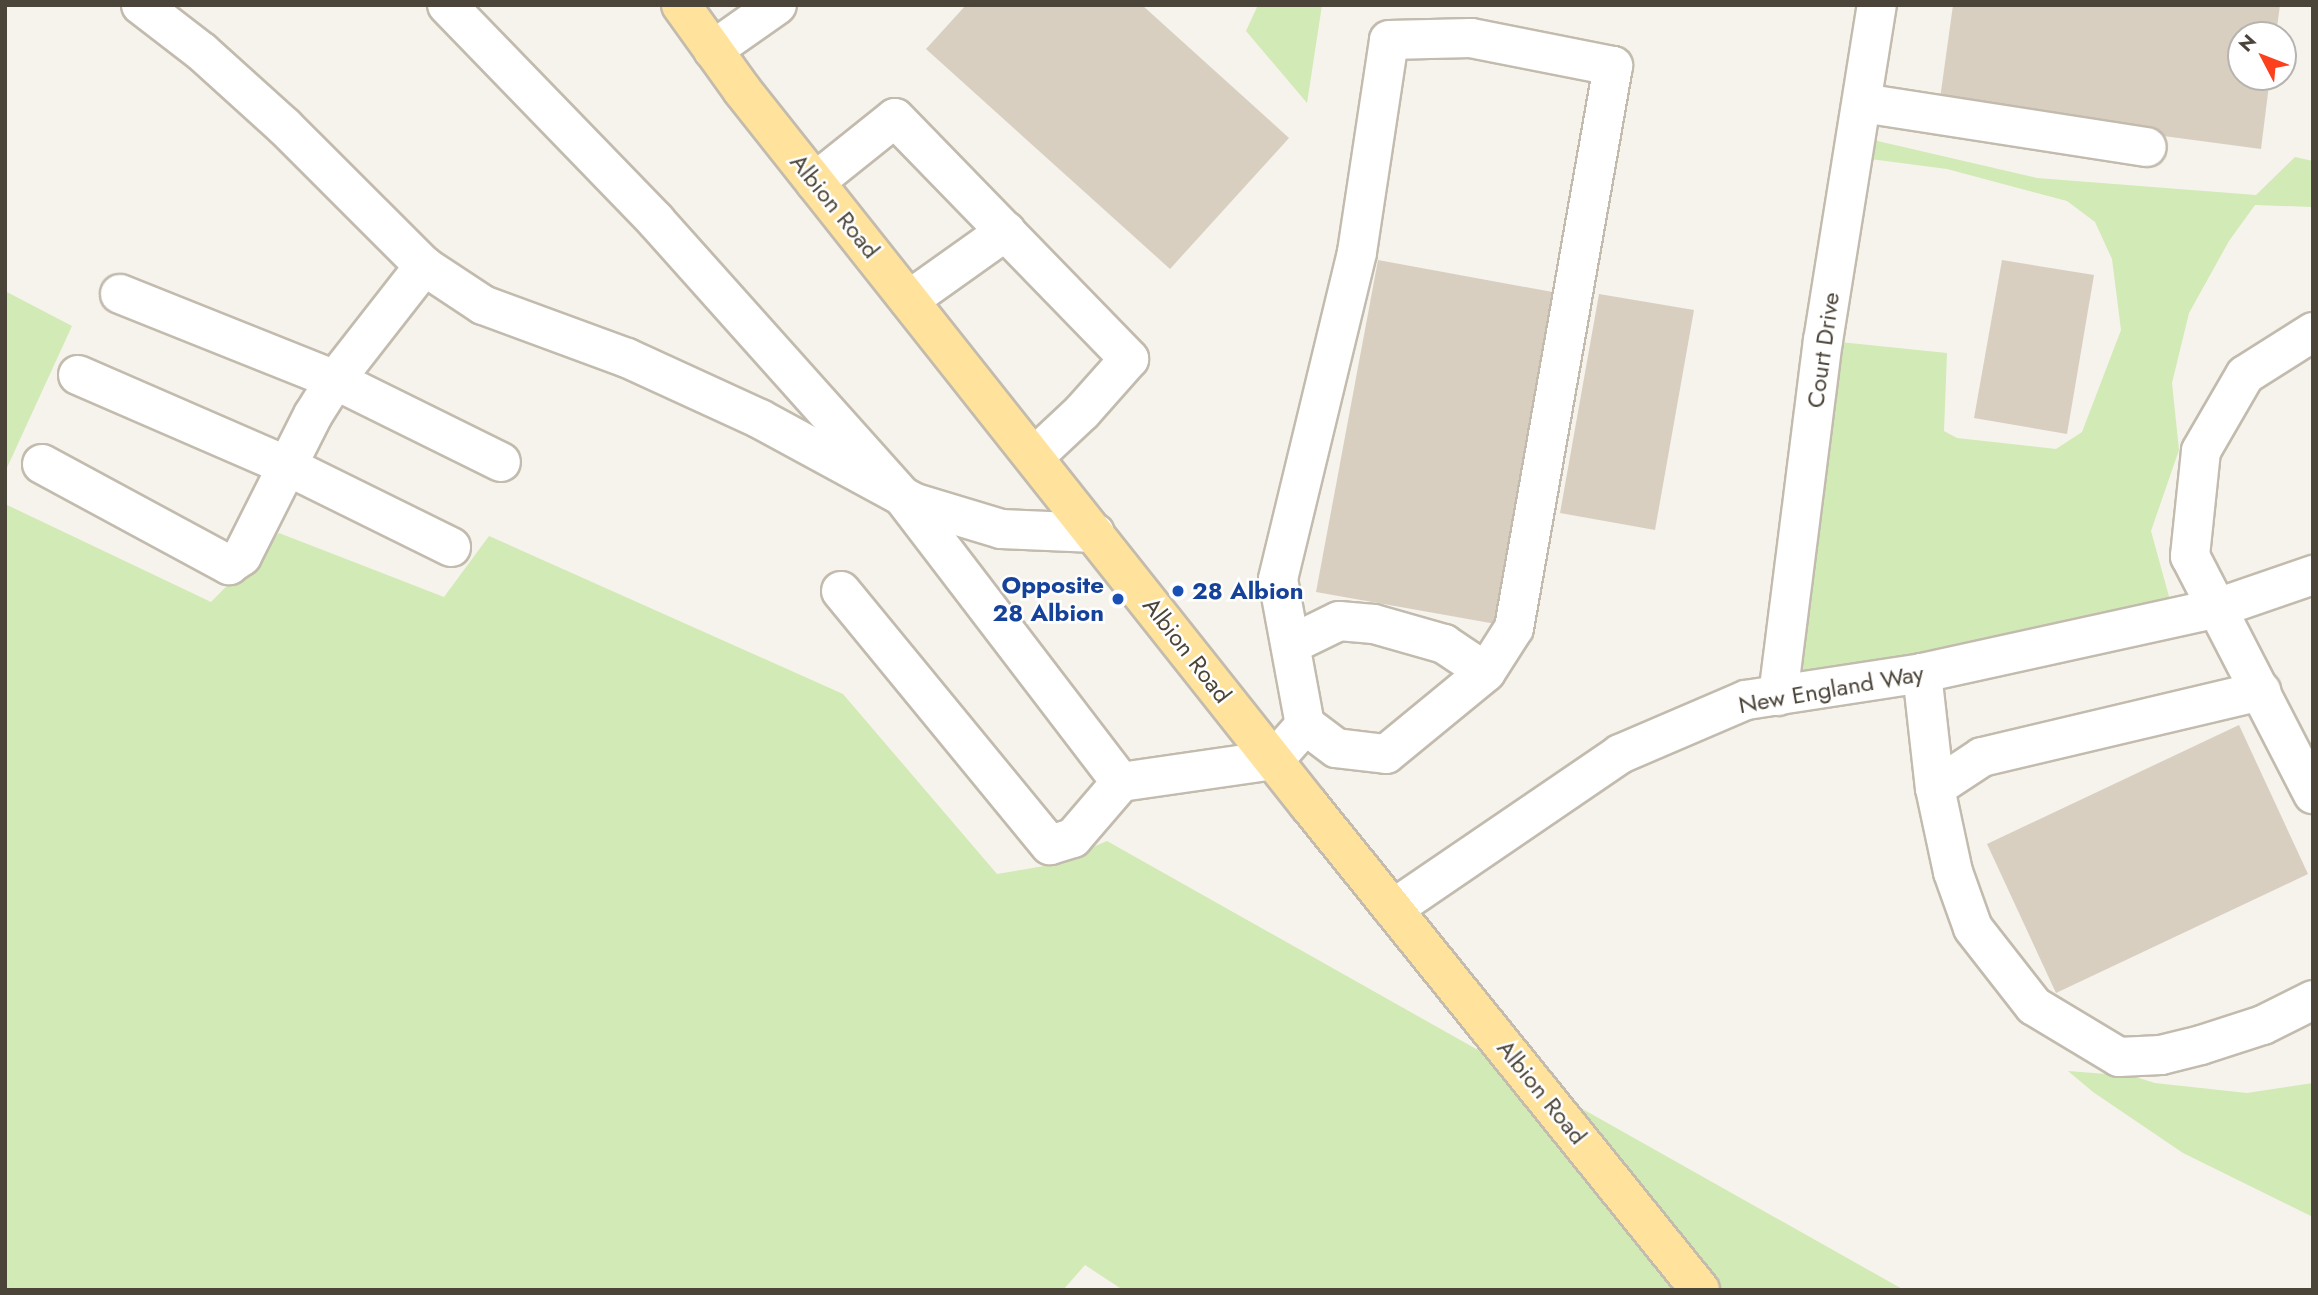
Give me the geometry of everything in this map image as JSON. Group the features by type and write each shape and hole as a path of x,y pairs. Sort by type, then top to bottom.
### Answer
{"main road":[{"name":"Albion Road","path":"681,5 815,181 1273,760 1700,1290"}],"street":[{"path":"141,5 202,52 285,127 424,266 483,305 628,358 760,419 915,503 1001,529 1095,533"},
{"path":"447,5 656,221 902,496 1121,782"},
{"path":"713,50 776,5"},
{"name":"Court Drive","path":"1778,696 1823,341 1877,5"},
{"path":"1471,38 1613,66 1514,628 1486,672 1386,754 1336,748 1305,725 1292,644 1278,579 1357,253 1389,40 1471,38"},
{"path":"1863,103 2147,147"},
{"path":"815,181 895,118 1129,359 1082,412 1034,457"},
{"path":"909,300 1006,231"},
{"path":"42,464 229,565 242,556 287,466 335,380 424,266"},
{"path":"120,293 335,380 501,463"},
{"path":"2313,332 2245,375 2201,451 2190,556 2313,794"},
{"path":"78,375 287,466 451,547"},
{"name":"New England Way","path":"1393,909 1620,754 1746,700 1922,673 2217,608 2313,575"},
{"path":"841,591 1050,845 1073,838 1121,782 1273,760 1305,725"},
{"path":"1292,644 1339,621 1374,624 1444,644 1486,672"},
{"path":"1922,673 1935,788 1953,873 1973,928 2034,1006 2119,1057 2161,1055 2201,1045 2263,1025 2313,1000"},
{"path":"1935,788 1982,757 2261,691"}],"green space":[{"path":"1258,5 1322,5 1307,103 1246,31"},
{"path":"1856,136 2037,178 2256,195 2295,157 2313,161 2313,207 2255,205 2229,241 2189,313 2172,383 2179,450 2151,531 2176,622 1778,681 1830,341 1947,353 1944,431 1957,438 2056,449 2082,432 2121,330 2112,259 2095,222 2067,201 1947,169 1855,157"},
{"path":"5,291 72,326 5,472"},
{"path":"5,504 211,602 279,533 444,597 489,536 843,694 997,874 1050,865 1107,841 1904,1290 1123,1290 1085,1265 1063,1290 5,1290"},
{"path":"2068,1071 2132,1076 2155,1083 2247,1093 2313,1083 2313,1217 2183,1153 2093,1092"}],"building":[{"path":"966,5 1142,5 1289,138 1170,269 926,49"},
{"path":"1953,5 2280,5 2278,21 2227,21 2227,91 2268,91 2261,149 1939,106"},
{"path":"1378,260 1558,293 1496,624 1316,592"},
{"path":"2002,260 2094,275 2067,434 1974,418"},
{"path":"1599,294 1694,310 1655,530 1560,513"},
{"path":"2239,725 2308,874 2056,993 1987,844"}],"place":[{"name":"28 Albion","path":"1178,591"},
{"name":"Opposite 28 Albion","path":"1118,599"}]}
